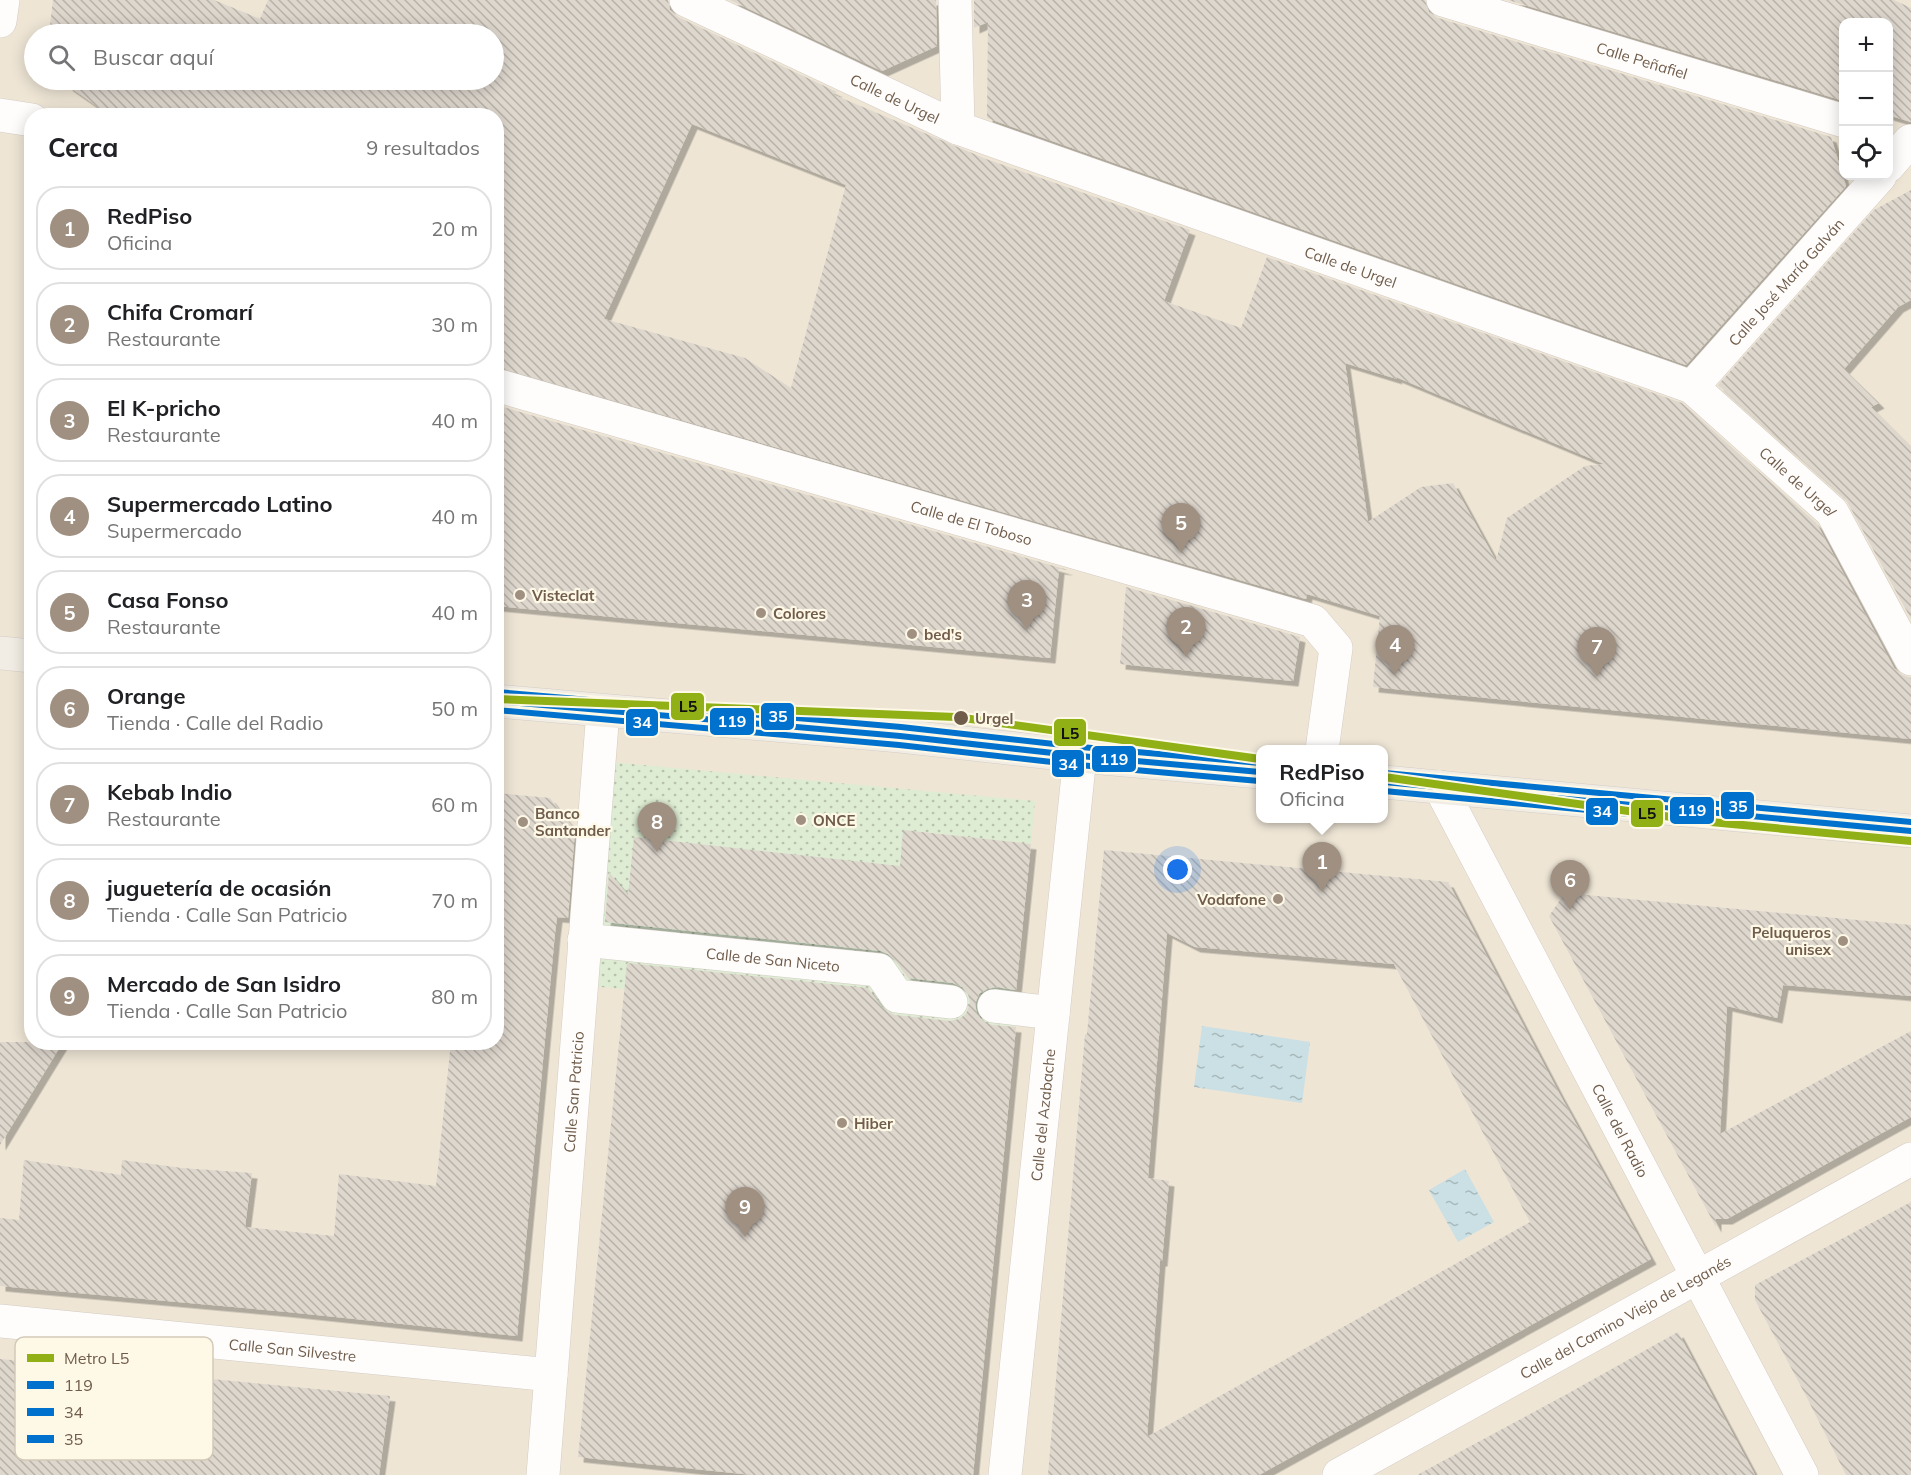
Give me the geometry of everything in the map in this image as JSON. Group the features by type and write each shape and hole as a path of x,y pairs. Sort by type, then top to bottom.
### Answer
{"main road":[{"path":"0,653 24,655"},
{"path":"504,701 900,736 1080,756 1256,772"},
{"path":"1388,782 1911,831"}],"street":[{"path":"0,21 3,0"},
{"name":"Calle de Urgel","path":"686,0 958,128 1692,387 1832,512 1911,659"},
{"path":"955,0 958,128"},
{"name":"Calle Peñafiel","path":"1443,0 1839,119"},
{"path":"0,116 24,119"},
{"path":"1893,136 1911,141 1893,161"},
{"name":"Calle José María Galván","path":"1692,387 1876,180"},
{"name":"Calle de El Toboso","path":"504,387 1313,621 1336,648 1323,745"},
{"name":"Calle San Patricio","path":"543,1475 603,711"},
{"name":"Calle del Azabache","path":"1005,1475 1080,756"},
{"name":"Calle del Radio","path":"1440,787 1802,1475"},
{"name":"Calle de San Niceto","path":"584,940 879,970 897,996 951,1002"},
{"path":"994,1006 1053,1012"},
{"name":"Calle del Camino Viejo de Leganés","path":"1339,1475 1911,1159"},
{"name":"Calle San Silvestre","path":"0,1321 163,1337"},
{"name":"Calle San Silvestre","path":"213,1342 551,1375"}],"shaded area":[{"path":"0,0 1911,0 1911,1475 0,1475"}],"green space":[{"path":"599,761 1035,801 1031,844 922,832 904,975 1016,988 1016,1027 580,985"}],"water":[{"path":"1202,1026 1310,1042 1302,1103 1194,1087"},
{"path":"1465,1169 1494,1222 1458,1242 1429,1190"}],"building":[{"path":"53,0 214,0 260,19 268,0 668,0 670,10 678,17 837,92 832,94 986,159 1190,230 1164,301 1241,328 1267,257 1682,403 1817,524 1894,668 1902,675 1911,678 1911,739 1373,687 1380,616 1307,594 1306,599 504,369 504,108 100,108 74,90 504,90 504,24 50,24","holes":["692,124 846,185 791,388 745,358 604,319","1345,363 1397,379 1396,377 1604,464 1585,466 1507,518 1496,561 1453,483 1421,487 1368,522"]},
{"path":"730,0 936,0 937,46 882,71"},
{"path":"974,0 1425,0 1429,12 1438,18 1831,137 1839,163 1839,180 1844,180 1846,186 1686,365 987,118 988,22 974,28"},
{"path":"1508,0 1894,0 1911,8 1911,122 1893,117 1893,18 1839,18 1839,99"},
{"path":"1911,190 1911,300 1898,307 1844,369 1879,403 1871,407 1911,447 1911,619 1845,498 1718,385 1874,210"},
{"path":"504,407 1068,570 1059,569 1050,658 504,607"},
{"path":"1126,587 1300,637 1293,681 1120,664"},
{"path":"504,794 550,798 575,830 568,918 557,917 555,933 517,1336 288,1312 0,1286 0,1218 19,1220 24,1160 121,1175 122,1160 182,1168 252,1173 245,1227 334,1236 339,1174 436,1186 450,1050 504,1050"},
{"path":"903,830 1031,844 1016,990 996,987 987,989 979,994 975,1004 977,1014 983,1021 992,1025 1016,1027 973,1475 753,1475 578,1457 627,963 868,988 882,1007 895,1015 950,1021 966,1014 970,1003 968,994 962,987 953,983 908,978 894,959 881,951 605,922 609,872 628,895 634,837 900,866"},
{"path":"1104,850 1448,882 1559,1093 1651,1259 1259,1475 1048,1475 1085,1034 1087,1034","holes":["1167,933 1195,947 1394,964 1530,1222 1147,1437 1160,1261 1162,1261 1169,1181 1148,1178"]},
{"path":"1565,893 1911,925 1911,996 1783,985 1777,1018 1727,1006 1720,1134 1911,1031 1911,1117 1727,1219 1716,1219 1716,1227 1549,916"},
{"path":"0,1042 24,1042 24,1050 58,1050 0,1145"},
{"path":"1911,1202 1911,1475 1846,1475 1755,1300 1755,1285"},
{"path":"1678,1332 1755,1475 1417,1475 1567,1394"},
{"path":"0,1359 15,1360 15,1460 213,1460 213,1379 390,1396 379,1475 0,1475"}],"metro line":[{"name":"L5","path":"504,699 956,717 1256,758"},
{"name":"L5","path":"1388,778 1700,821 1911,841"}],"transit line":[{"name":"35","path":"504,693 901,727 1081,747 1256,763"},
{"name":"119","path":"504,702 900,736 1080,756 1256,772"},
{"name":"34","path":"504,711 899,745 1079,765 1256,781"},
{"name":"35","path":"1388,773 1911,822"},
{"name":"119","path":"1388,782 1911,831"},
{"name":"34","path":"1388,791 1910,840"}],"place":[{"name":"Casa Fonso","path":"1181,553"},
{"name":"Visteclat","path":"520,595"},
{"name":"Colores","path":"761,613"},
{"name":"El K-pricho","path":"1027,630"},
{"name":"bed's","path":"912,634"},
{"name":"Chifa Cromarí","path":"1186,657"},
{"name":"Supermercado Latino","path":"1395,675"},
{"name":"Kebab Indio","path":"1597,677"},
{"name":"Urgel","path":"961,718"},
{"name":"ONCE","path":"801,820"},
{"name":"Banco Santander","path":"523,822"},
{"name":"juguetería de ocasión","path":"657,852"},
{"name":"RedPiso","path":"1322,892"},
{"name":"Vodafone","path":"1278,899"},
{"name":"Orange","path":"1570,910"},
{"name":"Peluqueros unisex","path":"1843,941"},
{"name":"Hiber","path":"842,1123"},
{"name":"Mercado de San Isidro","path":"745,1237"}]}
